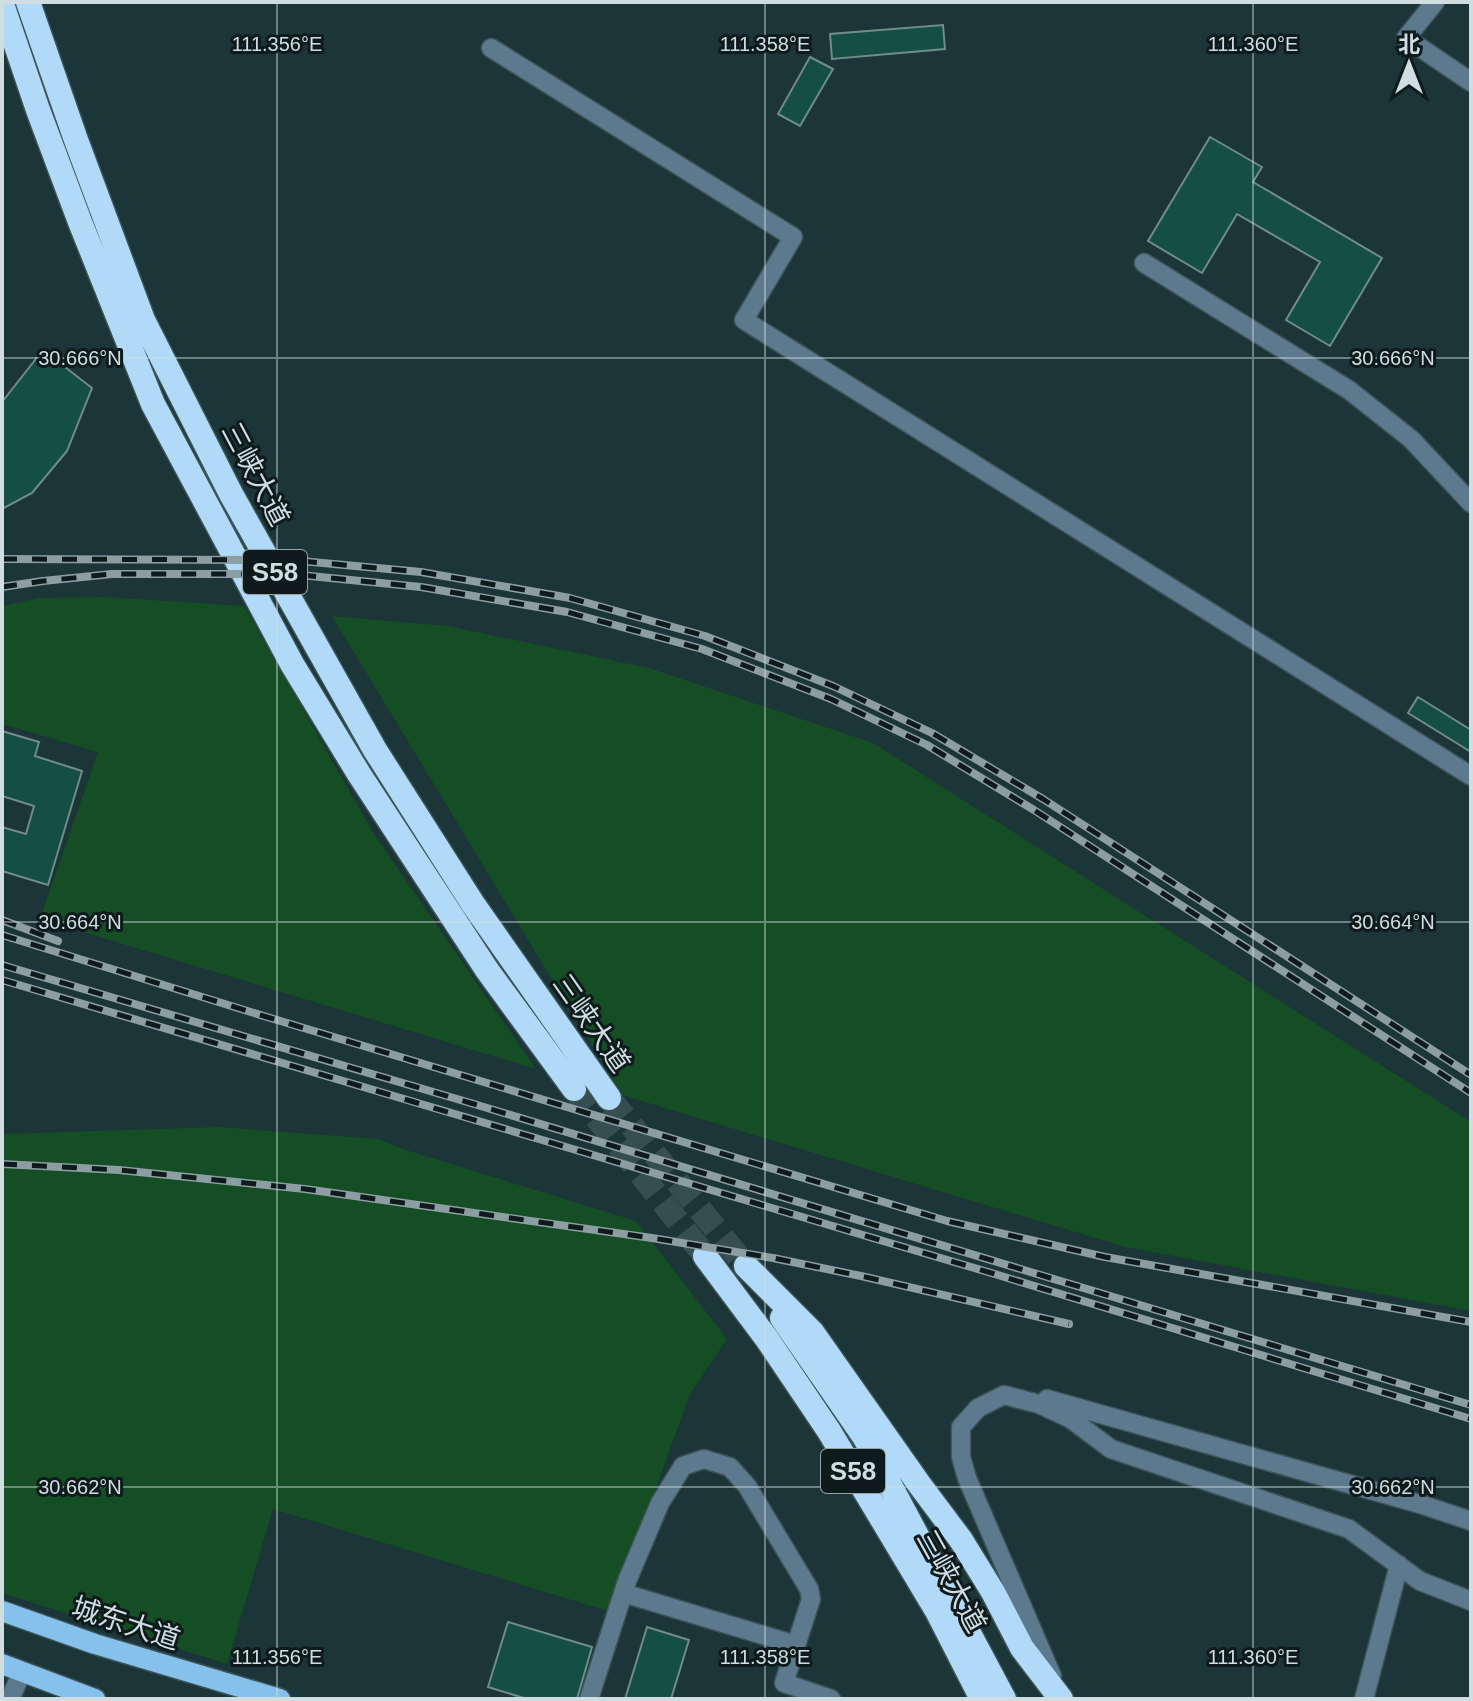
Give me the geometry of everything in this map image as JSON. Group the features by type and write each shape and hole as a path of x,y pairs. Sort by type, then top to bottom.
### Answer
{"highway":[{"name":"三峡大道","path":"28,2 143,320 231,494 375,750 473,904 609,1098"},
{"name":"三峡大道","path":"2,4 80,222 153,404 292,664 329,726 487,970 574,1089"},
{"name":"三峡大道","path":"705,1256 767,1339 829,1431 937,1611 982,1699"},
{"name":"三峡大道","path":"1004,1699 865,1438 746,1266 812,1332 853,1387 961,1540 1022,1648 1062,1699"}],"main road":[{"name":"城东大道","path":"2,1611 95,1644 280,1699"},
{"path":"2,1664 95,1699"}],"street":[{"path":"1435,2 1406,38 1471,82"},
{"path":"491,48 793,237 744,320 1471,776"},
{"path":"1144,263 1349,390 1411,439 1471,503"},
{"path":"1004,1395 1039,1404 1071,1419 1111,1449 1349,1529 1420,1581 1471,1601"},
{"path":"1062,1699 967,1478 961,1457 961,1427 978,1408 1004,1395 1040,1397 1088,1409 1471,1521"},
{"path":"589,1699 623,1593 660,1503 683,1466 704,1459 730,1467 747,1486 809,1589 811,1599 784,1683 831,1699"},
{"path":"1364,1699 1399,1565"},
{"path":"623,1593 796,1645"},
{"path":"10,1699 22,1672"}],"green space":[{"path":"106,597 244,606 374,834 536,1069 40,919 98,752 2,724 2,606 39,598"},
{"path":"332,616 448,626 649,668 873,743 1471,1122 1471,1311 1125,1247 622,1095"},
{"path":"219,1127 379,1139 636,1221 727,1339 690,1394 611,1612 273,1509 227,1664 2,1593 2,1134"}],"building":[{"path":"943,25 945,49 832,59 830,34"},
{"path":"810,57 833,69 800,126 778,114"},
{"path":"1210,137 1262,167 1253,182 1382,258 1330,346 1286,320 1320,262 1237,214 1202,273 1148,241"},
{"path":"43,350 92,388 67,451 32,493 2,509 2,402"},
{"path":"1418,697 1471,730 1471,752 1408,713"},
{"path":"2,731 39,742 35,756 82,771 48,885 2,871 2,827 26,834 34,806 2,796"},
{"path":"508,1622 592,1647 577,1699 527,1699 488,1687"},
{"path":"647,1627 689,1640 671,1699 625,1699"}],"tunnel":[{"path":"574,1089 705,1256"},
{"path":"609,1098 746,1266"}],"railway":[{"path":"2,559 290,560 421,572 570,598 705,636 833,686 932,733 1043,799 1471,1075"},
{"path":"2,587 112,574 290,574 421,587 567,612 702,649 831,699 927,745 1034,810 1471,1093"},
{"path":"2,920 58,941"},
{"path":"2,935 947,1221 1105,1257 1471,1322"},
{"path":"2,965 1471,1405"},
{"path":"2,980 988,1272 1471,1419"},
{"path":"2,1164 119,1170 305,1189 652,1238 861,1276 1069,1324"}]}
